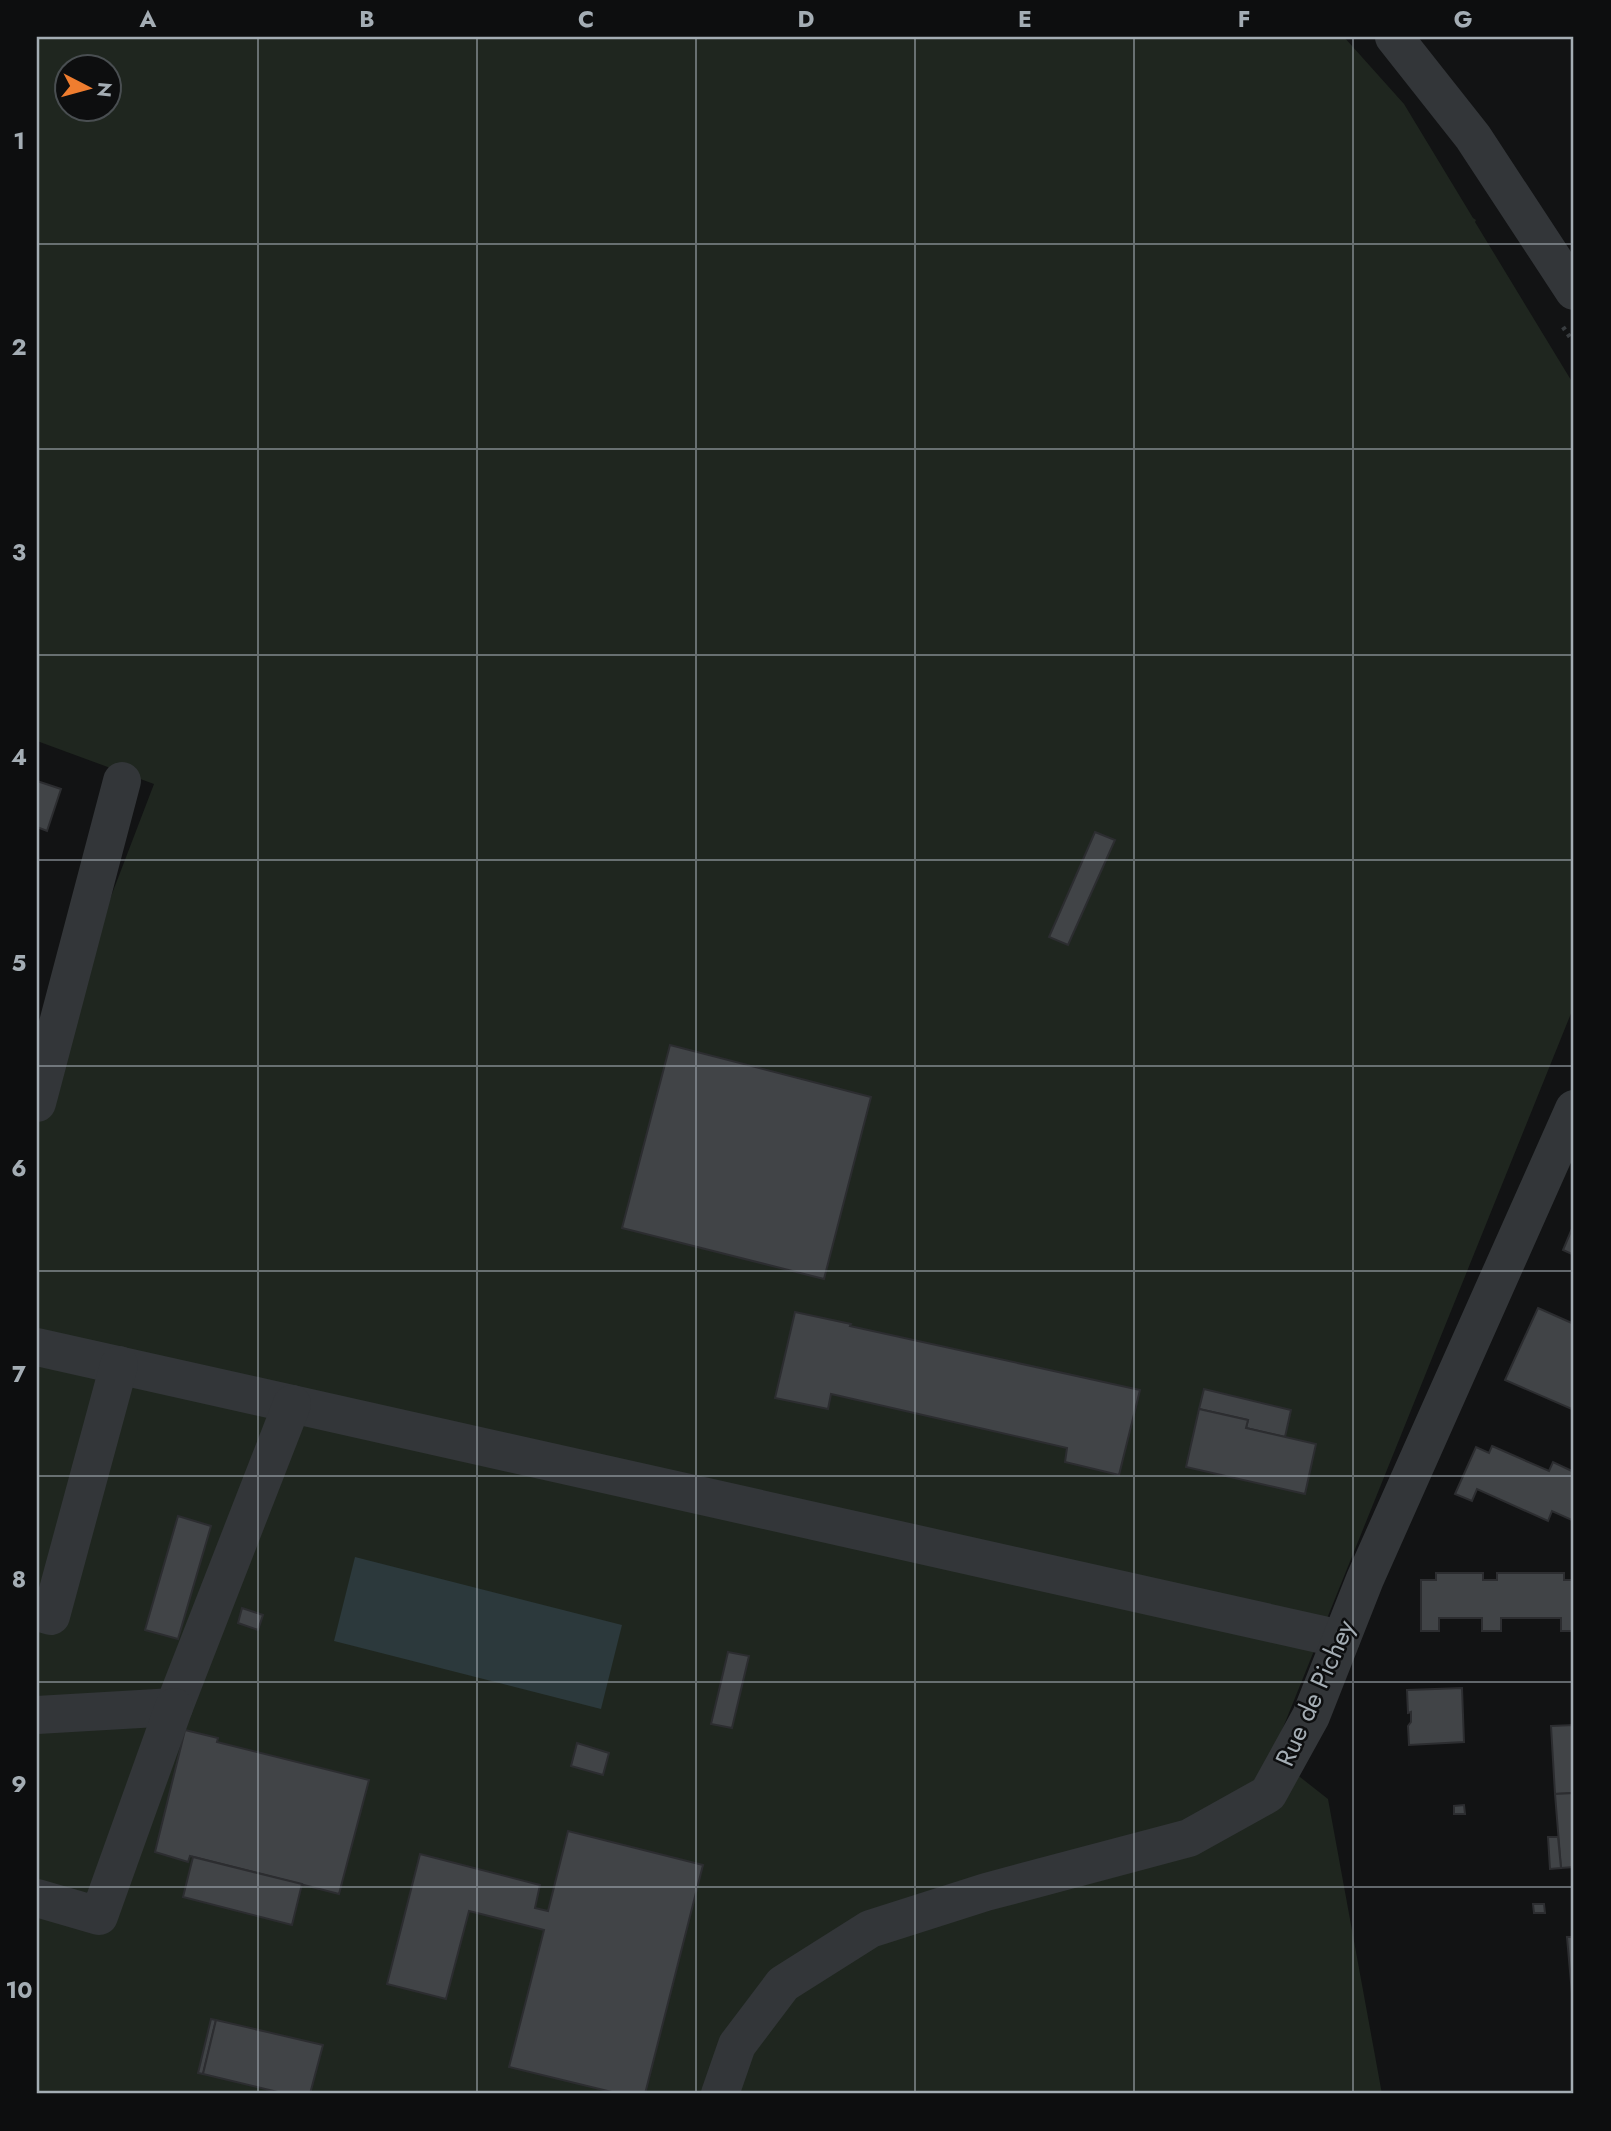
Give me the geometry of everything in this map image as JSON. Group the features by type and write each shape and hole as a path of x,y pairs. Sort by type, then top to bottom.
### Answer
{"street":[{"path":"1409,42 1574,291"},
{"path":"37,1103 122,781"},
{"name":"Rue de Pichey","path":"720,2094 737,2045 783,1984 870,1929 986,1892 1189,1838 1268,1794 1311,1716 1365,1579 1574,1111"},
{"path":"37,1347 1341,1639"},
{"path":"37,1612 51,1616 119,1366"},
{"path":"37,1898 99,1916 174,1707 292,1404"},
{"path":"37,1715 174,1707"}],"shaded area":[{"path":"37,37 1344,37 1404,104 1574,385 1574,1006 1272,1755 1328,1799 1382,2094 37,2094 37,1090 154,784 37,741"},
{"path":"355,1557 622,1625 601,1709 334,1641"}],"building":[{"path":"37,781 61,789 47,831 37,827"},
{"path":"1095,832 1115,840 1068,945 1049,937"},
{"path":"670,1045 871,1097 824,1279 622,1228"},
{"path":"1574,1224 1574,1255 1563,1250"},
{"path":"1538,1308 1574,1324 1574,1410 1505,1380"},
{"path":"795,1312 1140,1390 1119,1475 1065,1462 1067,1448 831,1394 828,1409 775,1398"},
{"path":"1204,1389 1291,1410 1285,1437 1246,1428 1248,1420 1199,1409"},
{"path":"1199,1409 1248,1420 1246,1428 1316,1444 1305,1494 1186,1467"},
{"path":"1492,1446 1549,1471 1553,1462 1574,1472 1574,1521 1552,1511 1548,1521 1477,1489 1472,1501 1455,1494 1476,1447 1489,1453"},
{"path":"178,1516 211,1526 178,1639 145,1630"},
{"path":"1436,1573 1483,1573 1483,1580 1497,1580 1497,1573 1564,1573 1564,1580 1574,1580 1574,1631 1561,1631 1561,1618 1501,1618 1501,1631 1482,1631 1482,1618 1439,1618 1439,1631 1421,1631 1421,1580 1436,1580"},
{"path":"242,1608 263,1615 258,1630 238,1623"},
{"path":"728,1652 749,1656 732,1728 711,1724"},
{"path":"1462,1688 1464,1742 1409,1745 1408,1726 1411,1712 1408,1713 1407,1690"},
{"path":"1574,1725 1574,1793 1555,1794 1551,1726"},
{"path":"185,1730 218,1738 217,1742 369,1780 339,1894 190,1856 188,1862 155,1852"},
{"path":"577,1743 609,1753 603,1775 571,1766"},
{"path":"1574,1793 1574,1867 1561,1868 1555,1794"},
{"path":"1464,1805 1465,1814 1454,1814 1454,1806"},
{"path":"568,1831 703,1865 645,2094 620,2094 509,2067 544,1930 469,1911 446,1999 387,1984 420,1854 540,1885 535,1908 548,1911"},
{"path":"1548,1837 1558,1837 1561,1868 1550,1869"},
{"path":"193,1857 302,1884 292,1925 183,1897"},
{"path":"1533,1904 1544,1904 1545,1913 1534,1913"},
{"path":"1567,1937 1574,1937 1574,2005 1573,2005"},
{"path":"211,2019 216,2020 203,2074 198,2073"},
{"path":"216,2020 323,2045 310,2094 286,2094 203,2074"}]}
